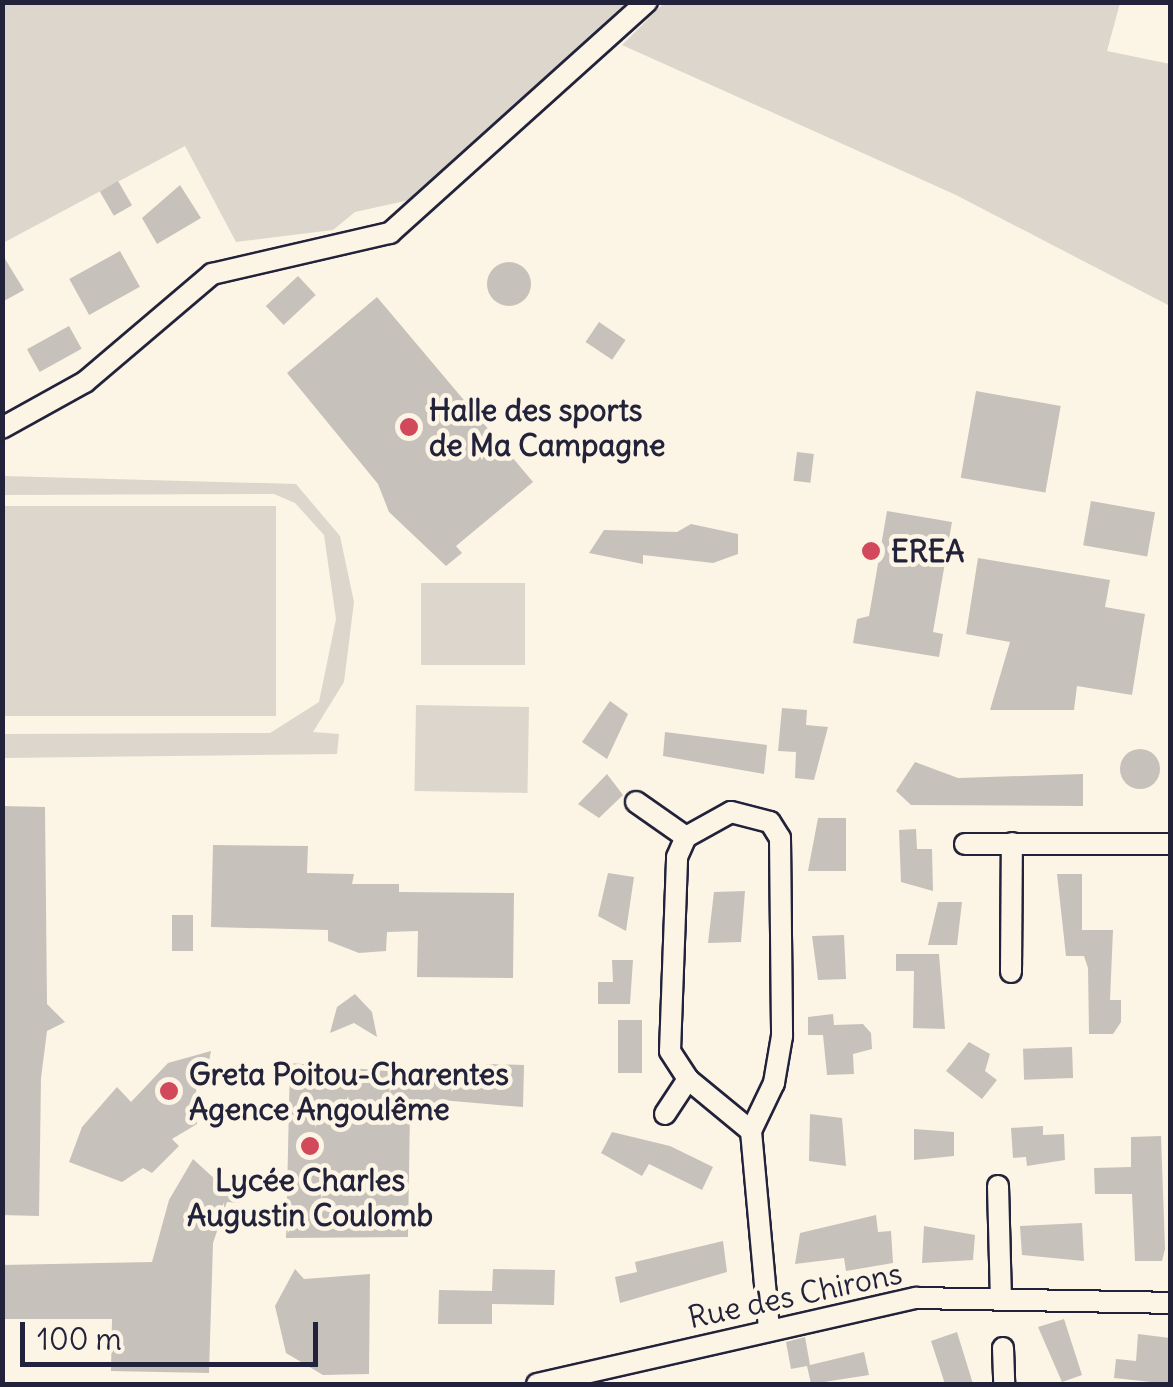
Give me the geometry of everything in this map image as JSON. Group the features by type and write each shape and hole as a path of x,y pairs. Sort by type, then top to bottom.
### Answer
{"street":[{"path":"2,428 85,382 212,274 390,233 647,2"},
{"path":"636,802 686,837"},
{"path":"750,1131 688,1079 670,1051 671,903 686,837 732,812 770,822 780,838 782,1036 774,1082 750,1131 769,1330"},
{"path":"1011,972 1012,842"},
{"path":"965,844 1170,844"},
{"path":"664,1114 688,1079"},
{"path":"998,1186 1001,1299"},
{"name":"Rue des Chirons","path":"537,1384 916,1298 1170,1303"},
{"path":"1003,1348 1004,1384"}],"shaded area":[{"path":"665,2 1120,3 1107,51 1170,64 1170,306 956,195 622,45"},
{"path":"2,3 626,3 414,199 355,212 333,230 236,242 185,146 3,243"},
{"path":"3,476 296,484 340,536 354,602 344,682 313,732 339,734 337,754 3,758 3,734 270,733 319,702 336,619 324,535 295,503 274,494 3,495"},
{"path":"3,506 276,506 276,716 3,716"},
{"path":"421,583 525,583 525,665 421,665"},
{"path":"416,705 529,707 527,793 414,791"}],"building":[{"path":"118,181 132,205 114,216 100,192"},
{"path":"180,185 201,218 157,244 142,218"},
{"path":"120,251 140,287 89,315 69,279"},
{"path":"2,254 24,290 2,302"},
{"path":"509,262 525,268 531,284 525,300 509,306 493,300 487,284 493,268"},
{"path":"298,276 316,295 284,325 266,306"},
{"name":"Halle des sports de Ma Campagne","path":"377,297 533,482 456,546 462,553 446,566 389,512 378,484 287,373"},
{"path":"599,322 626,340 612,360 586,342"},
{"path":"69,326 82,349 40,372 27,349"},
{"path":"976,391 1061,406 1045,493 961,478"},
{"path":"797,452 814,454 810,483 793,481"},
{"path":"1091,501 1155,512 1147,557 1083,545"},
{"path":"887,511 952,522 933,632 943,634 939,657 853,643 857,619 869,616"},
{"path":"691,524 738,534 738,554 713,563 643,555 643,564 589,553 604,530 677,532"},
{"path":"978,558 1110,580 1105,607 1145,614 1132,695 1077,686 1074,710 990,710 1010,642 966,634"},
{"path":"610,701 628,714 607,759 582,742"},
{"path":"782,708 807,710 806,725 828,727 814,780 795,778 796,752 778,751"},
{"path":"665,732 767,745 764,774 663,756"},
{"path":"1140,749 1154,755 1160,769 1154,783 1140,789 1126,783 1120,769 1126,755"},
{"path":"915,762 958,778 1083,774 1083,806 911,805 896,791"},
{"path":"607,774 623,795 599,818 578,804"},
{"path":"2,806 45,807 47,1004 65,1022 47,1031 41,1078 39,1216 2,1215"},
{"path":"818,818 846,818 846,871 808,871"},
{"path":"916,829 917,849 932,849 933,891 901,882 899,830"},
{"path":"213,845 308,846 307,873 354,874 352,884 399,884 399,892 514,893 513,978 417,977 418,931 387,932 386,951 359,953 328,941 328,930 211,927"},
{"path":"608,873 634,877 626,931 598,916"},
{"path":"1057,874 1082,874 1082,930 1113,930 1110,1000 1121,1000 1121,1022 1113,1034 1089,1034 1088,968 1084,956 1066,956"},
{"path":"745,891 741,942 708,943 714,892"},
{"path":"938,902 962,902 957,945 928,945"},
{"path":"172,915 193,915 193,951 172,951"},
{"path":"844,935 846,979 818,980 812,936"},
{"path":"896,954 939,954 945,1029 913,1028 914,971 896,971"},
{"path":"612,960 633,960 630,1004 598,1004 598,982 613,982"},
{"path":"355,994 372,1012 377,1037 354,1023 330,1033 337,1007"},
{"path":"833,1014 834,1025 863,1024 871,1033 872,1049 853,1054 854,1074 827,1075 823,1035 808,1035 808,1017"},
{"path":"618,1020 642,1020 642,1073 618,1073"},
{"path":"969,1042 990,1054 985,1071 997,1080 982,1099 946,1071"},
{"path":"1072,1047 1073,1078 1024,1080 1023,1049"},
{"path":"211,1051 204,1086 196,1086 197,1124 172,1139 179,1146 152,1173 143,1168 122,1182 69,1162 82,1127 117,1087 131,1102 168,1063"},
{"path":"290,1063 485,1079 486,1064 524,1065 523,1107 441,1100 441,1110 410,1110 408,1237 286,1238"},
{"path":"810,1114 842,1118 846,1166 809,1161"},
{"path":"1043,1126 1043,1135 1064,1134 1065,1160 1027,1166 1026,1157 1013,1158 1011,1128"},
{"path":"914,1129 954,1132 954,1156 914,1160"},
{"path":"612,1132 670,1146 713,1167 702,1190 649,1164 642,1176 601,1153"},
{"path":"1161,1136 1165,1249 1162,1261 1135,1261 1132,1194 1095,1194 1094,1168 1131,1167 1131,1137"},
{"path":"193,1159 241,1203 227,1202 213,1243 209,1373 111,1371 112,1319 2,1319 2,1265 152,1262 169,1200"},
{"path":"876,1215 878,1232 891,1231 893,1263 846,1271 844,1258 795,1264 800,1233"},
{"path":"1082,1223 1084,1261 1022,1255 1020,1226"},
{"path":"924,1226 975,1235 973,1260 922,1263"},
{"path":"723,1241 727,1272 620,1303 615,1277 637,1272 635,1262"},
{"path":"295,1269 304,1279 370,1274 369,1374 323,1375 286,1353 275,1306"},
{"path":"493,1269 555,1270 554,1305 492,1304 492,1324 438,1324 439,1290 492,1291"},
{"path":"1064,1319 1082,1375 1062,1382 1038,1327"},
{"path":"957,1332 973,1384 945,1384 931,1341"},
{"path":"1138,1334 1170,1338 1170,1384 1114,1378 1116,1359 1136,1361"},
{"path":"805,1337 810,1365 864,1352 869,1375 811,1384 807,1366 791,1369 786,1342"}],"place":[{"name":"Halle des sports de Ma Campagne","path":"409,427"},
{"name":"EREA","path":"871,551"},
{"name":"Greta Poitou-Charentes Agence Angoulême","path":"169,1091"},
{"name":"Lycée Charles Augustin Coulomb","path":"310,1146"}]}
